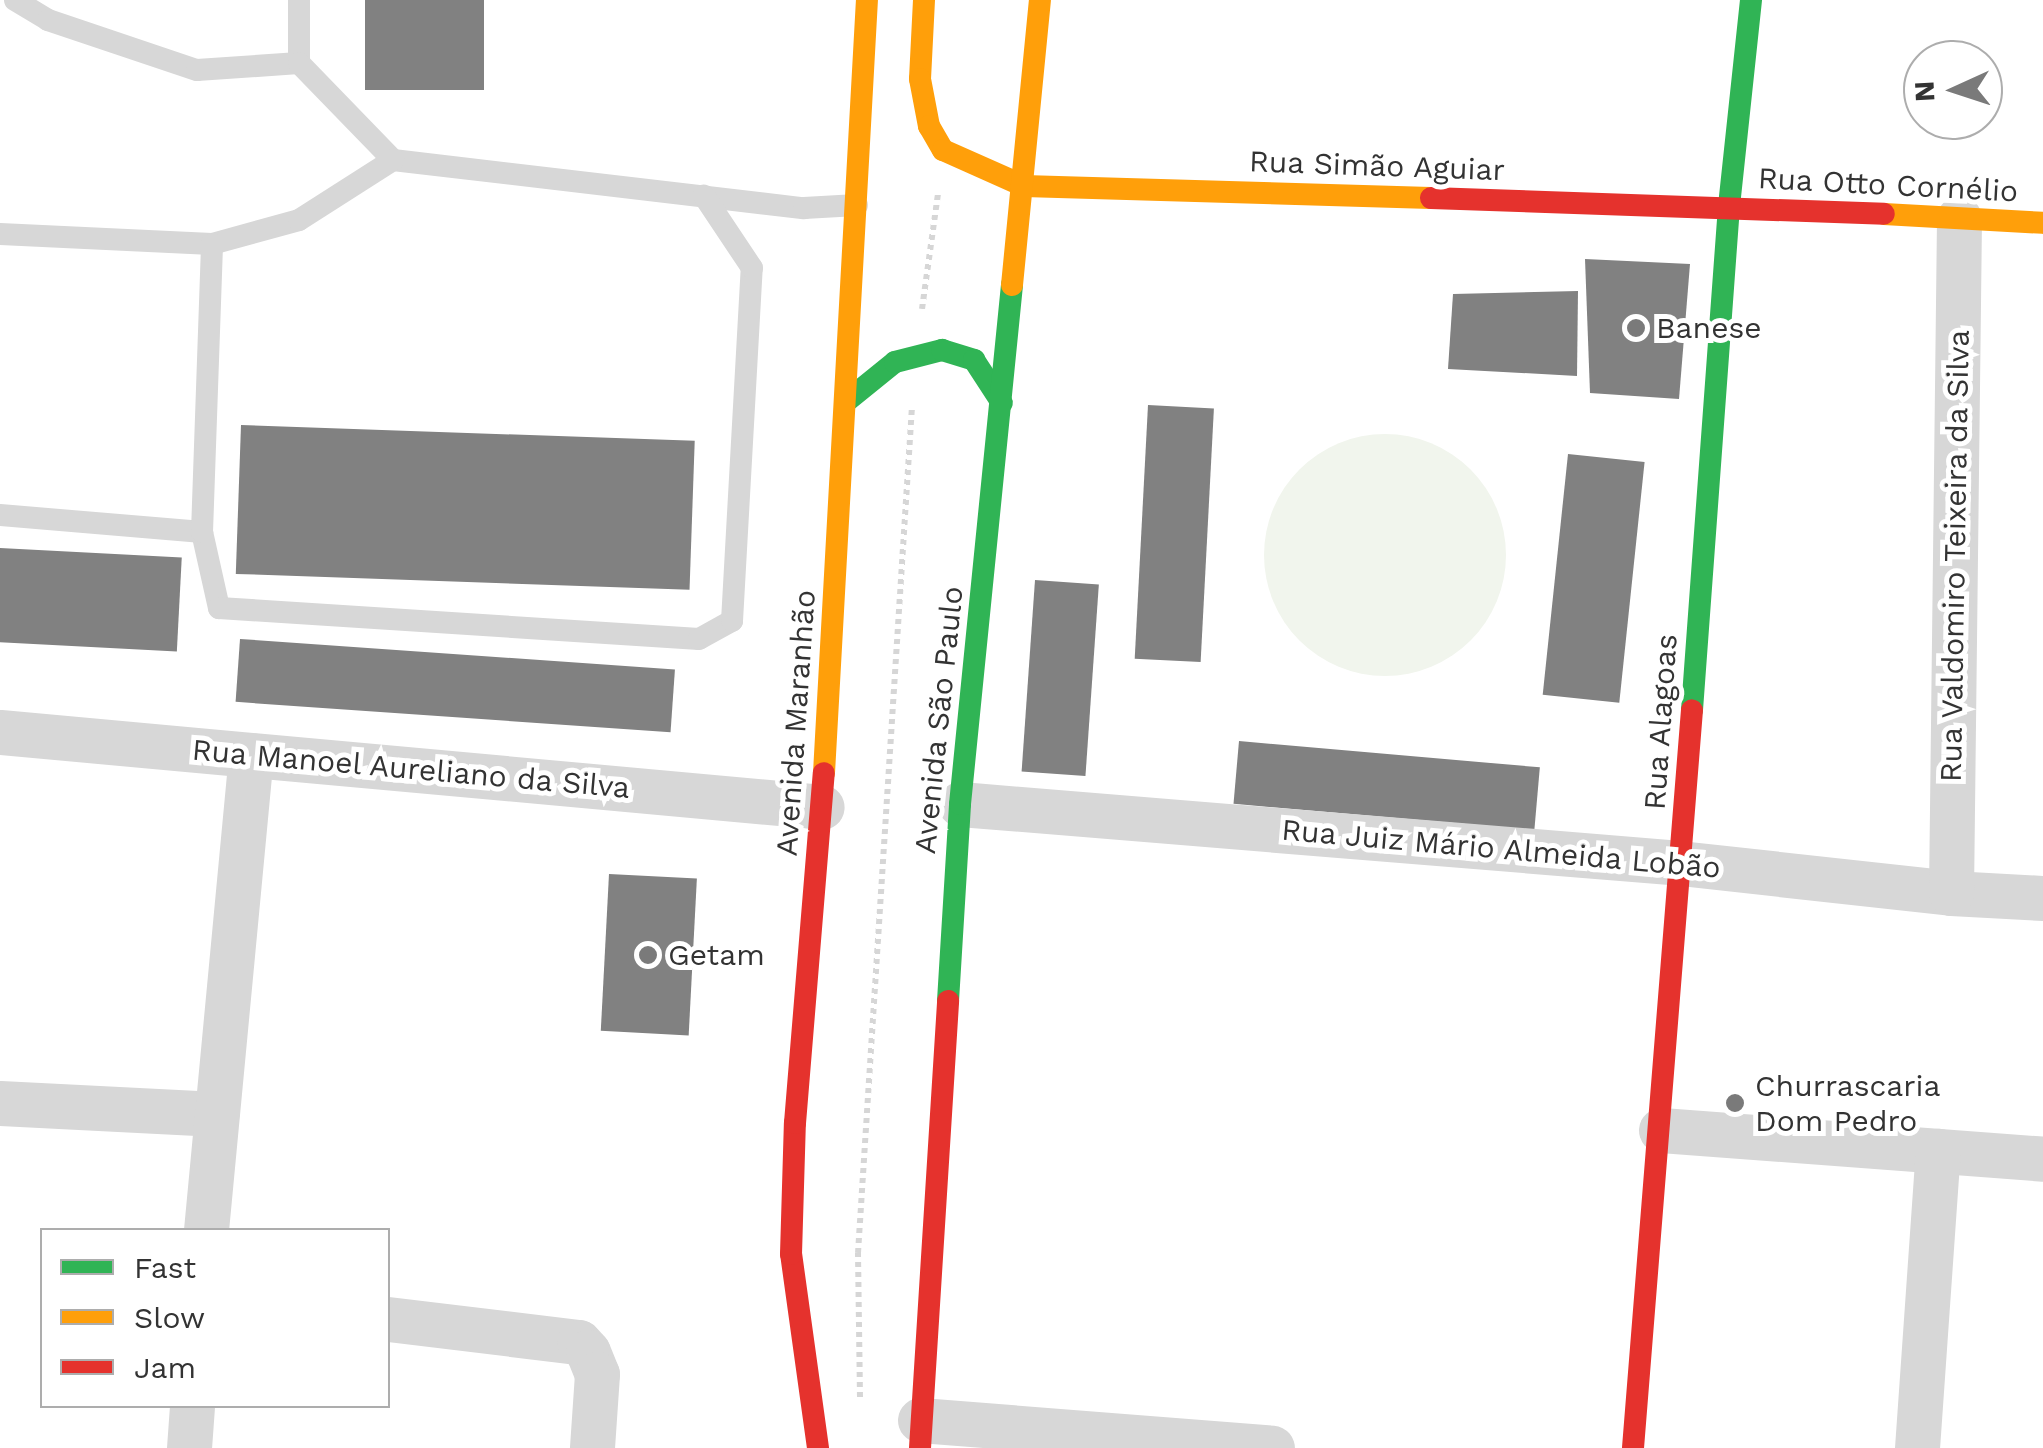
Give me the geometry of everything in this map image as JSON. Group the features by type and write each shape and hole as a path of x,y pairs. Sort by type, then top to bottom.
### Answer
{"main road":[{"name":"Avenida Maranhão","path":"818,1448 791,1254 803,1000 822,807 848,400 867,0"},
{"path":"924,0 921,95 929,126 944,150 1024,186"},
{"name":"Avenida São Paulo","path":"920,1434 960,804 1040,0"},
{"name":"Rua Alagoas","path":"1633,1448 1661,1130 1729,206 1751,0"},
{"name":"Rua Simão Aguiar","path":"1024,186 1729,206"},
{"name":"Rua Otto Cornélio","path":"1729,206 2043,223"},
{"path":"848,400 895,362 916,354 960,352 984,371 1002,403"}],"street":[{"name":"Rua Valdomiro Teixeira da Silva","path":"1951,893 1960,218"},
{"name":"Rua Manoel Aureliano da Silva","path":"1,741 251,755 822,807"},
{"path":"206,1228 251,755"},
{"name":"Rua Juiz Mário Almeida Lobão","path":"960,804 1680,863 1951,893 2043,898"},
{"path":"0,1102 218,1114"},
{"path":"1661,1130 2043,1159"},
{"path":"1917,1448 1938,1151"},
{"path":"390,1320 579,1342 597,1374 592,1448"},
{"path":"190,1448 192,1408"},
{"path":"920,1434 1272,1448"}],"lane":[{"path":"15,0 48,20 197,70 298,63"},
{"path":"298,0 298,63 393,160 804,208 857,204"},
{"path":"0,234 212,244 299,220 393,160"},
{"path":"212,244 202,532 220,608 698,639 732,621 752,268 704,196"},
{"path":"0,516 202,532"}],"path":[{"path":"860,1409 858,1253 916,354 944,150"}],"shaded area":[{"path":"1385,434 1431,443 1471,469 1497,509 1506,555 1497,601 1471,641 1431,667 1385,676 1339,667 1299,641 1273,601 1264,555 1273,509 1299,469 1339,443"}],"building":[{"path":"365,0 484,0 484,90 365,90"},
{"name":"Banese","path":"1585,259 1690,264 1679,399 1590,393"},
{"path":"1578,291 1577,376 1448,369 1453,294"},
{"path":"1148,405 1214,408 1201,662 1135,659"},
{"path":"241,425 695,441 690,590 236,574"},
{"path":"1568,454 1645,462 1619,703 1543,695"},
{"path":"0,548 182,558 177,651 0,642"},
{"path":"1035,580 1099,584 1085,776 1022,772"},
{"path":"240,639 675,669 671,732 236,702"},
{"path":"1239,741 1540,767 1534,830 1234,804"},
{"name":"Getam","path":"609,874 697,879 689,1035 601,1031"}],"traffic: fast":[{"path":"1692,710 1729,206 1751,0"},
{"path":"948,1001 960,804 1012,285"},
{"path":"848,400 895,362 942,350 974,360 1002,403"}],"traffic: slow":[{"path":"824,773 867,0"},
{"path":"924,0 920,79 929,126 943,150 1024,186 1431,198"},
{"path":"1012,285 1040,0"},
{"path":"1884,214 2043,223"}],"traffic: jam":[{"path":"1431,198 1884,214"},
{"path":"1633,1448 1692,710"},
{"path":"818,1448 791,1254 795,1123 824,773"},
{"path":"920,1448 948,1001"}],"place":[{"name":"Banese","path":"1636,328"},
{"name":"Getam","path":"648,955"},
{"name":"Churrascaria Dom Pedro","path":"1735,1103"}]}
